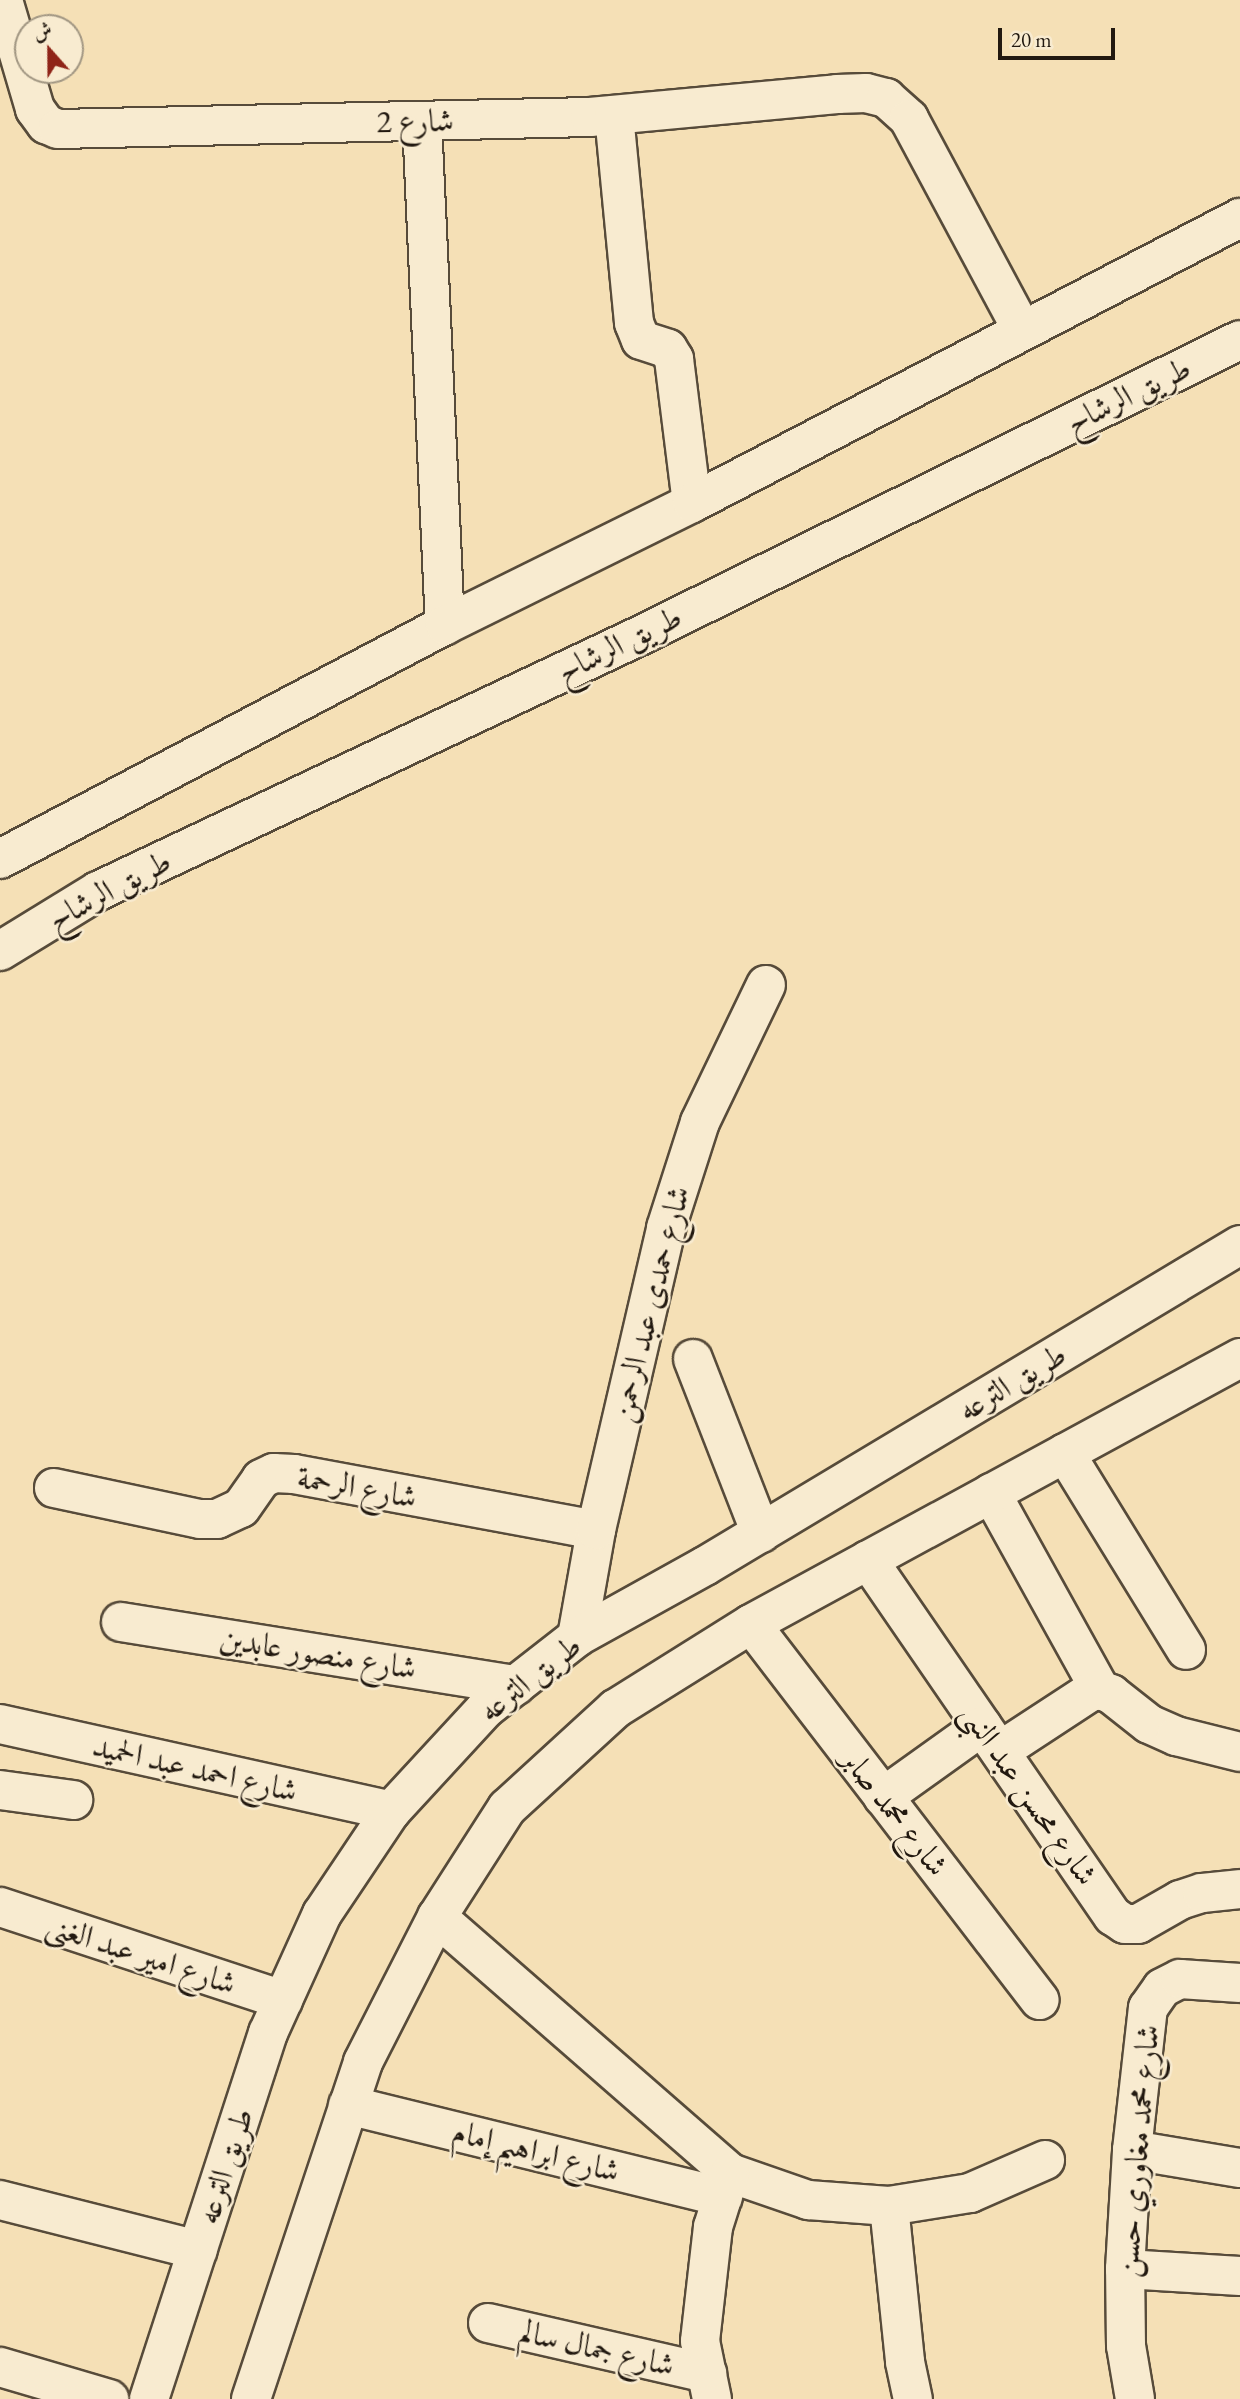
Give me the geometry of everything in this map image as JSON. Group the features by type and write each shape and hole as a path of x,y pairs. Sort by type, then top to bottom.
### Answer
{"street":[{"name":"شارع 2","path":"2,0 35,109 46,124 58,129 614,115 866,93 886,98 909,119 1022,330"},
{"path":"614,115 634,323 641,341 668,349 674,359 692,503"},
{"path":"422,121 445,625"},
{"path":"0,859 445,625 692,503 1240,218"},
{"name":"طريق الرشاح","path":"0,951 98,891 635,638 1240,340"},
{"name":"شارع حمدى عبد الرحمن","path":"578,1637 596,1530 670,1217 701,1122 766,985"},
{"name":"طريق الترعه","path":"149,2399 268,2033 322,1914 391,1811 485,1709 578,1637 761,1532 1240,1245"},
{"path":"251,2399 363,2062 437,1917 507,1808 615,1709 751,1625 1240,1358"},
{"path":"693,1359 761,1532"},
{"path":"1065,1453 1186,1650"},
{"name":"شارع الرحمة","path":"54,1488 200,1518 217,1519 242,1508 261,1479 274,1473 294,1474 596,1530"},
{"path":"991,1493 1100,1690"},
{"name":"شارع محسن عبد النبى","path":"868,1560 1113,1916 1125,1924 1138,1924 1180,1900 1202,1893 1240,1889"},
{"name":"شارع منصور عابدين","path":"121,1622 516,1685"},
{"name":"شارع محمد صابر","path":"751,1625 1040,2000"},
{"path":"883,1797 991,1738 1090,1692 1100,1690 1111,1694 1149,1724 1176,1736 1240,1752"},
{"name":"شارع احمد عبد الحميد","path":"0,1724 391,1811"},
{"path":"0,1790 73,1800"},
{"name":"شارع امير عبد الغنى","path":"0,1907 283,2000"},
{"path":"437,1917 727,2185 713,2227 702,2315 700,2341 709,2386"},
{"name":"شارع محمد مغاوري حسن","path":"1135,2399 1126,2346 1125,2269 1140,2056 1148,2008 1154,1995 1180,1979 1240,1983"},
{"name":"شارع ابراهيم إمام","path":"348,2105 808,2200 889,2206 970,2193 1045,2160"},
{"path":"1132,2150 1240,2168"},
{"path":"0,2200 198,2250"},
{"path":"889,2206 905,2362 914,2399"},
{"path":"1125,2269 1240,2276"},
{"name":"شارع جمال سالم","path":"488,2323 709,2386"},
{"path":"0,2367 109,2399"}]}
